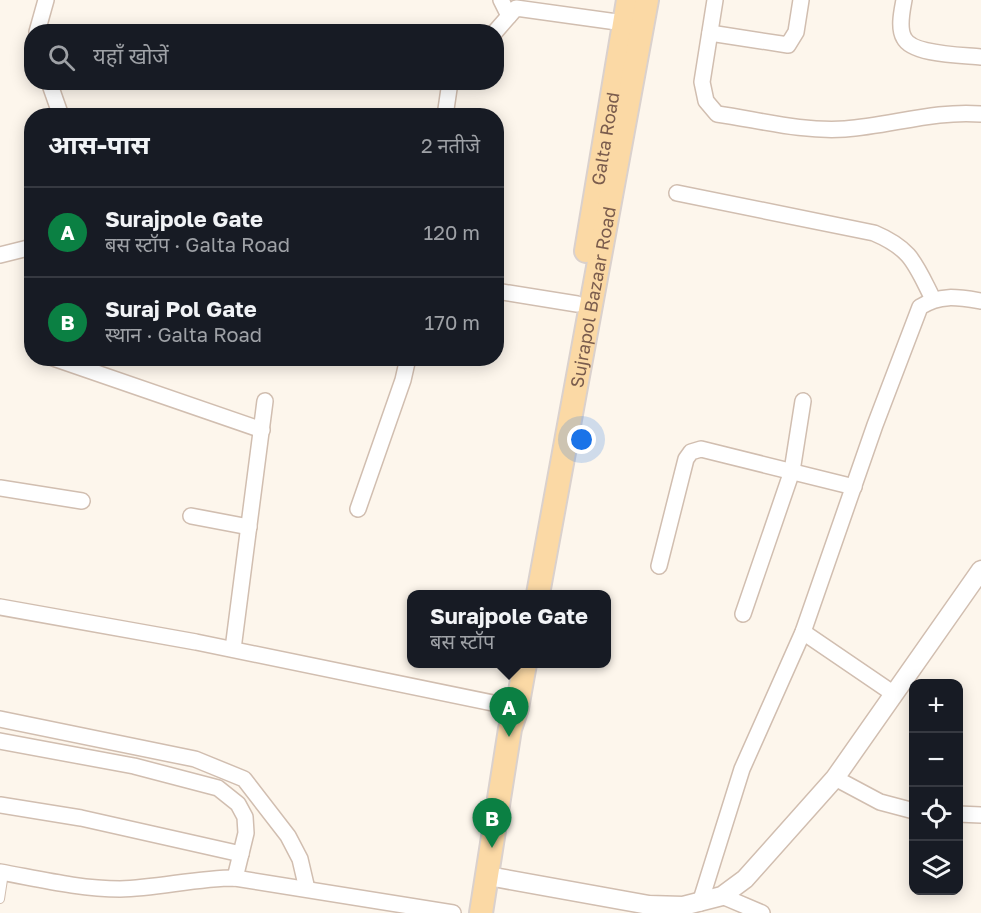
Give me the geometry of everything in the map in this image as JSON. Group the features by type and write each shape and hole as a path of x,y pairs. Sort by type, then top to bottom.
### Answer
{"main road":[{"name":"Galta Road","path":"525,590 577,304 628,0"},
{"name":"Sujrapol Bazaar Road","path":"539,590 647,0"},
{"path":"481,913 510,714 512,668"},
{"path":"510,714 524,668"}],"street":[{"path":"38,24 46,0"},
{"path":"501,0 509,16"},
{"path":"715,0 702,82 706,101 717,114 807,128 841,129 874,127 921,117 981,114"},
{"path":"710,33 788,45 796,32 801,0"},
{"path":"904,0 902,36 907,44 919,50 981,57"},
{"path":"502,24 516,9 624,23"},
{"path":"52,90 58,108"},
{"path":"446,108 449,90"},
{"path":"677,193 874,233 899,244 915,263 933,299"},
{"path":"0,255 24,249"},
{"path":"504,292 577,304"},
{"path":"700,903 742,769 803,632 920,307 933,299 946,296 981,301"},
{"path":"76,366 262,430"},
{"path":"358,509 406,366"},
{"path":"233,650 265,401"},
{"path":"743,614 792,471 803,401"},
{"path":"659,566 686,459 691,452 701,449 854,487"},
{"path":"0,488 82,501"},
{"path":"191,516 249,527"},
{"path":"488,876 650,906 683,906 722,896 745,879 835,778 981,570"},
{"path":"0,607 233,650 510,714"},
{"path":"803,632 894,694"},
{"path":"0,719 135,755 218,788 238,804 254,809 288,836 300,860 307,889"},
{"path":"0,741 135,755 220,767 244,779 254,809 235,878"},
{"path":"835,778 880,802 909,811"},
{"path":"0,805 81,818 241,854"},
{"path":"963,814 981,815"},
{"path":"2,873 98,888 169,885 206,878 235,878 453,913"},
{"path":"722,896 762,913"}],"lane":[{"path":"0,899 2,873"}],"place":[{"name":"Surajpole Gate","path":"509,737"},
{"name":"Suraj Pol Gate","path":"492,848"}]}
